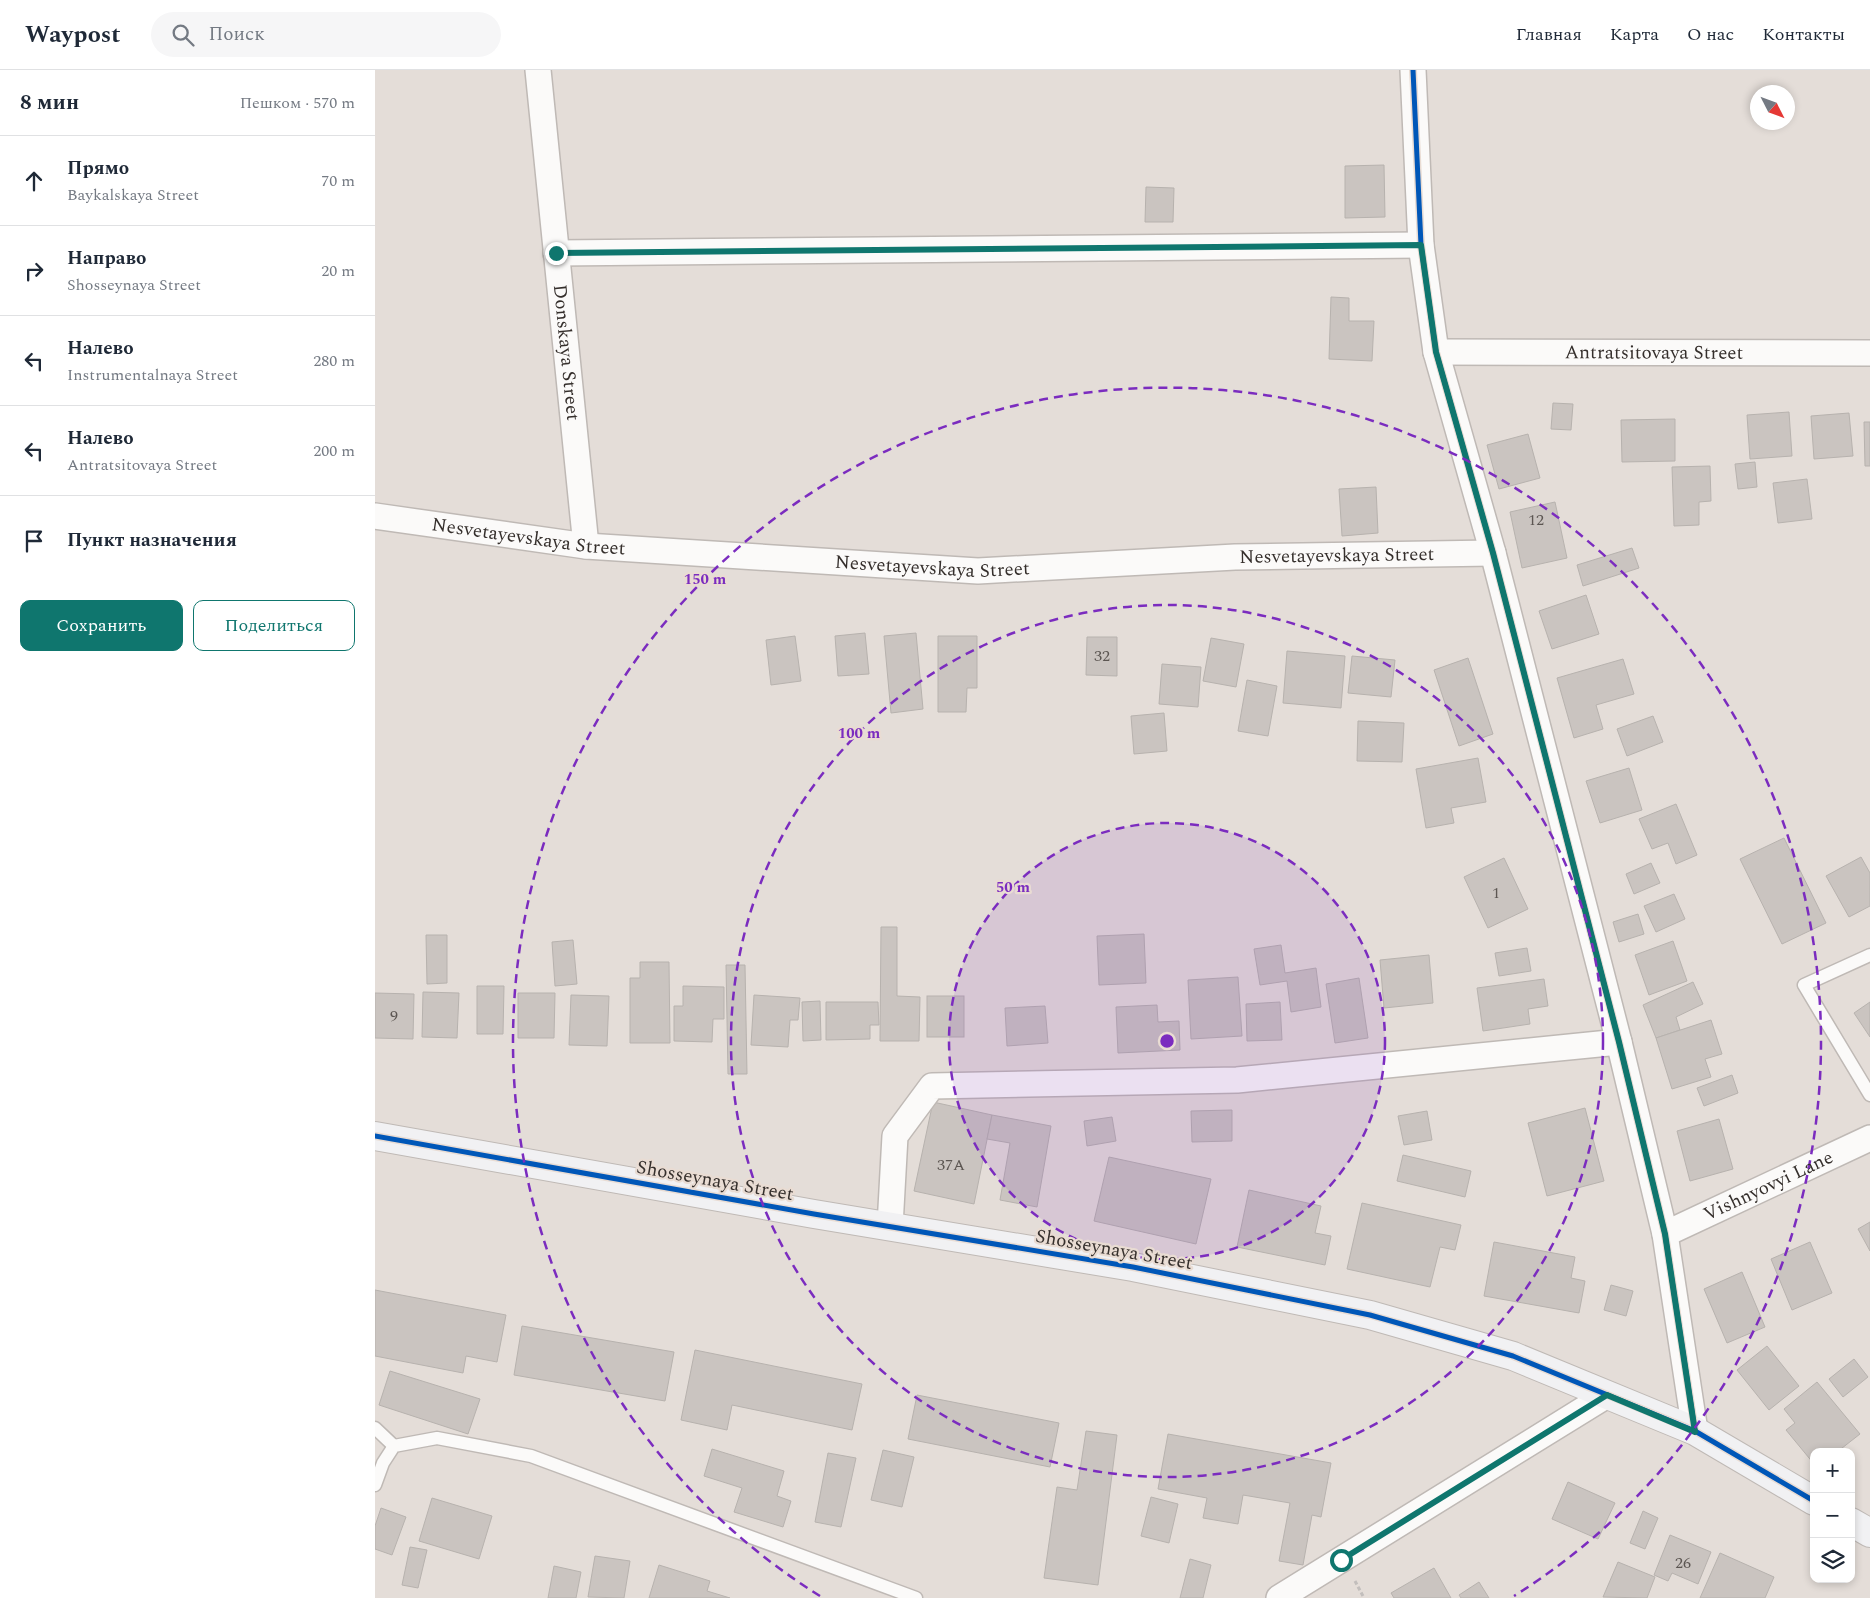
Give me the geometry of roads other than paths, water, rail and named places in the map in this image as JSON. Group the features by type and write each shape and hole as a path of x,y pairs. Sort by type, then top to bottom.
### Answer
{"street":[{"name":"Donskaya Street","path":"538,70 586,546"},
{"path":"1413,70 1421,245 1436,352 1493,553 1619,1042 1665,1234 1695,1432"},
{"path":"556,253 1421,245"},
{"name":"Antratsitovaya Street","path":"1436,352 1870,354"},
{"name":"Nesvetayevskaya Street","path":"375,516 586,546 978,571 1235,557 1493,553"},
{"path":"890,1226 895,1136 932,1086 1237,1080 1619,1042"},
{"name":"Shosseynaya Street","path":"375,1136 1133,1267 1370,1315 1513,1356 1607,1395 1695,1432 1810,1499"},
{"name":"Vishnyovyi Lane","path":"1665,1234 1870,1138"},
{"path":"1279,1598 1607,1395"},
{"path":"1855,1524 1870,1533"}],"lane":[{"path":"1870,955 1804,985 1870,1095"},
{"path":"375,1428 394,1446"},
{"path":"375,1485 383,1463 394,1446 437,1438 531,1456 916,1598"}]}
